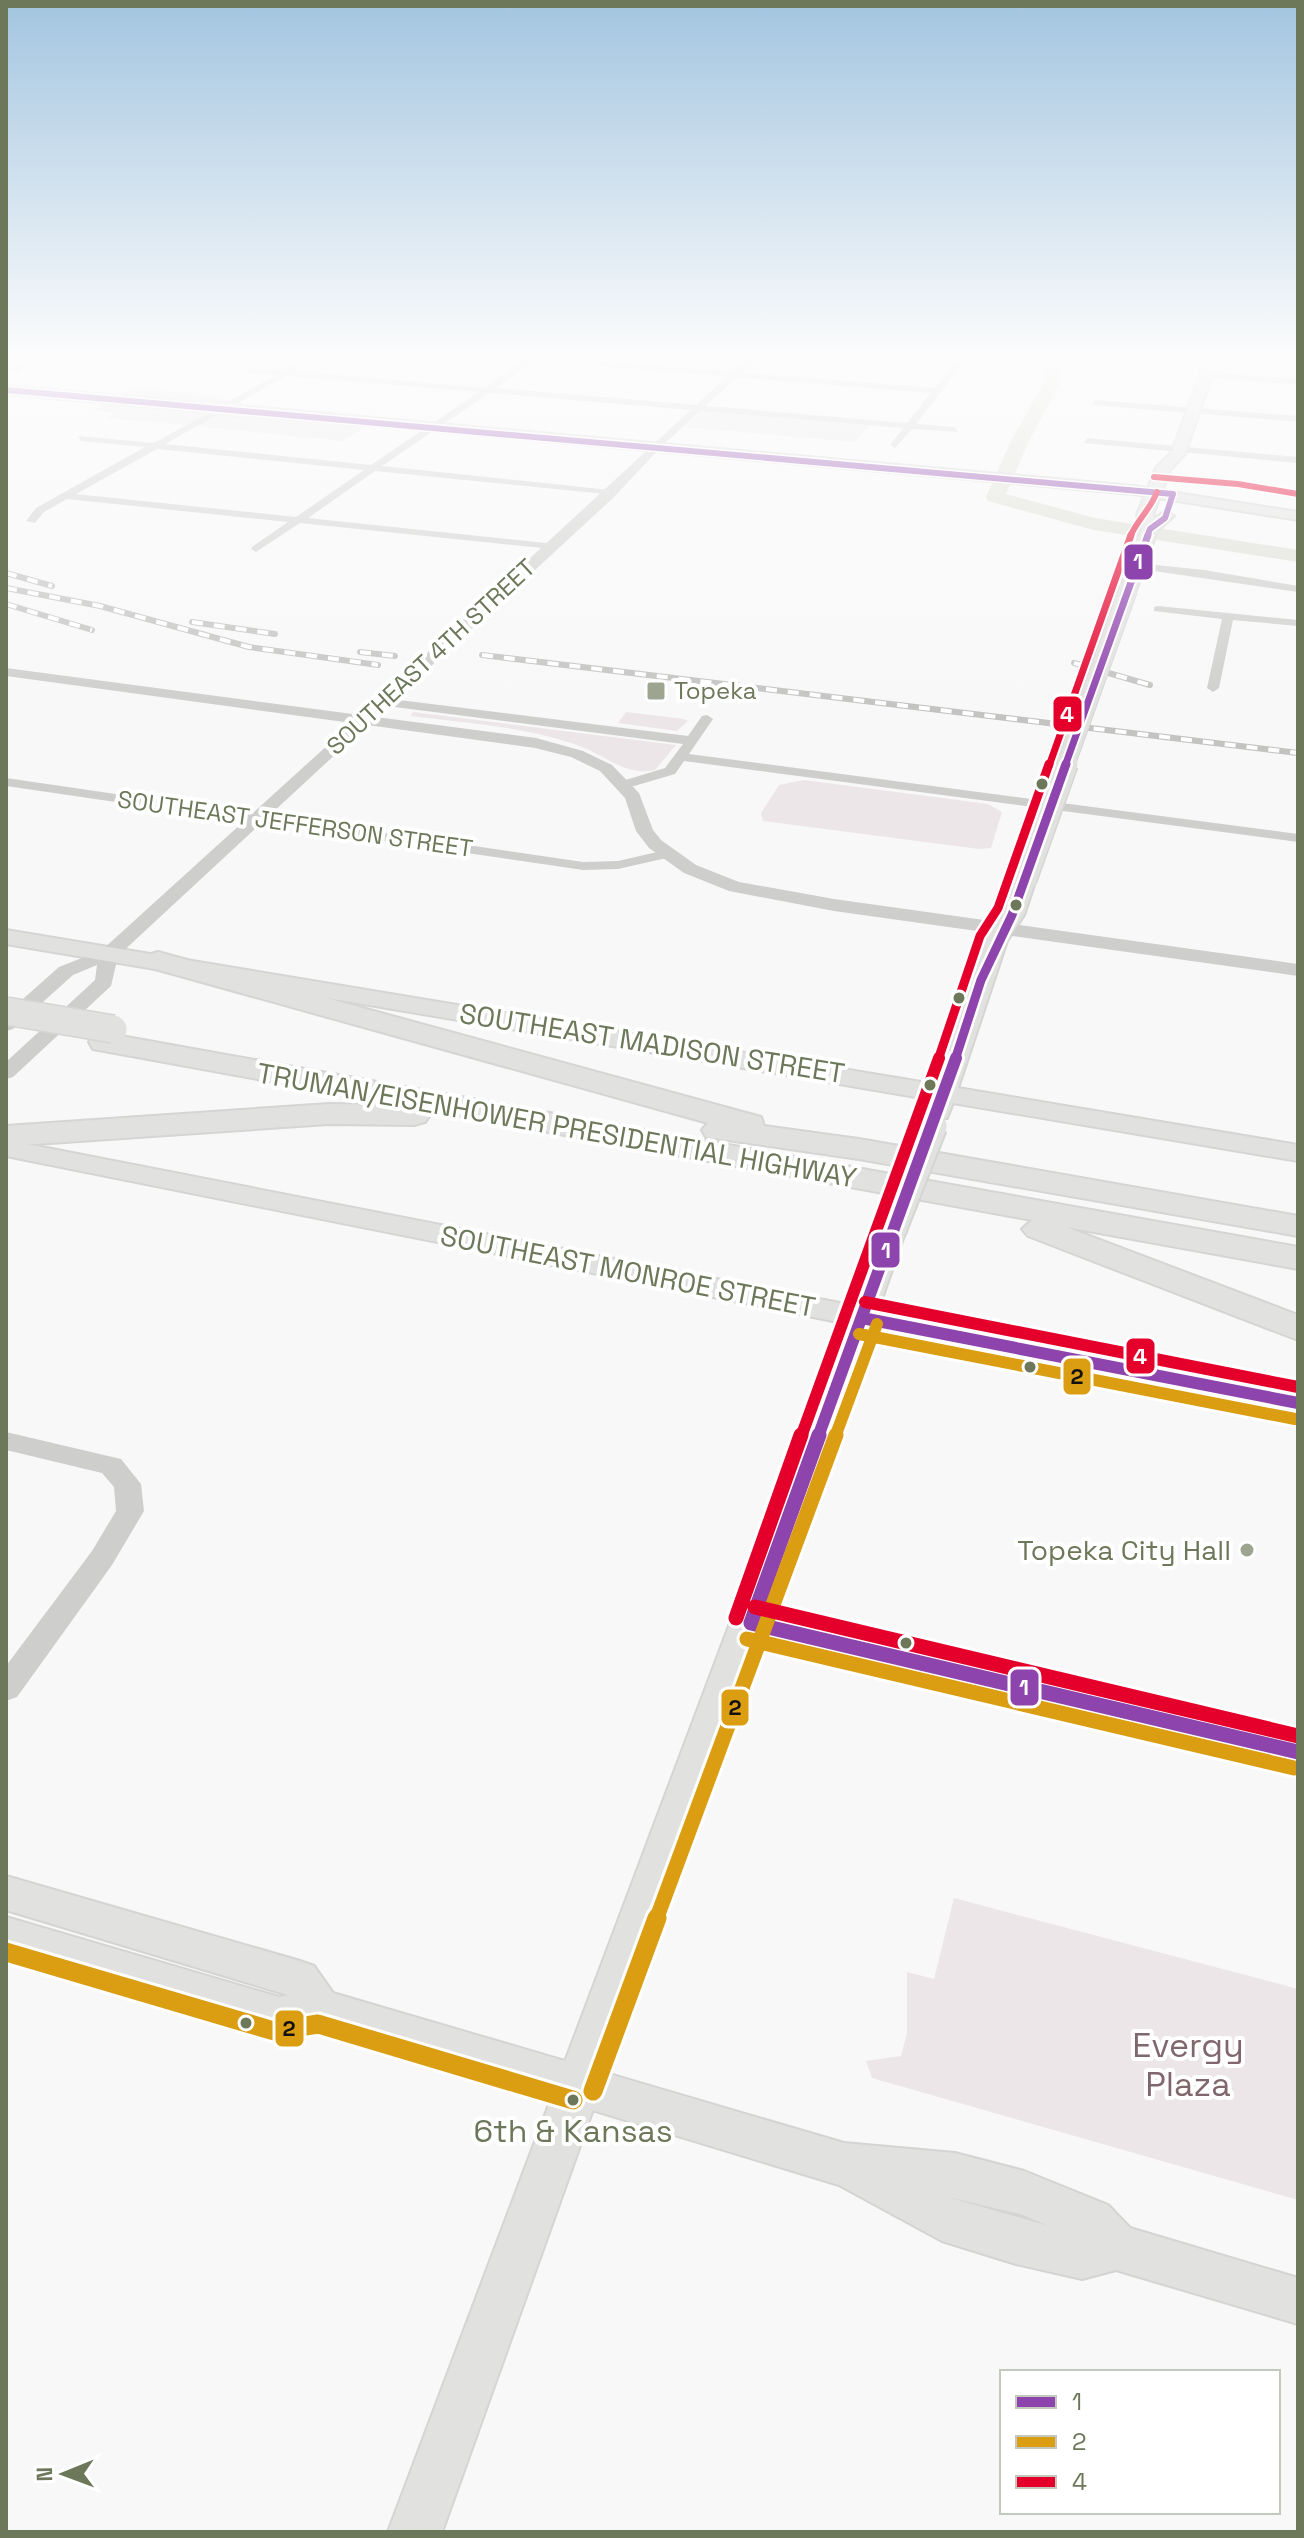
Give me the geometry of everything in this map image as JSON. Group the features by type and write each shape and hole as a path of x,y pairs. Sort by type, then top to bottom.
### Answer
{"highway":[{"path":"158,961 696,1111 859,1149"},
{"name":"TRUMAN/EISENHOWER PRESIDENTIAL HIGHWAY","path":"6,1011 108,1036 552,1124 1298,1258"},
{"name":"TRUMAN/EISENHOWER PRESIDENTIAL HIGHWAY","path":"6,1025 108,1036 803,1144 859,1149 1298,1226"},
{"path":"6,1136 329,1114 552,1124"},
{"path":"948,1196 1298,1328"},
{"path":"1159,1201 1298,1215"}],"main road":[{"path":"986,476 1173,495 1298,513"},
{"path":"415,2532 751,1623 891,1230 944,1093 995,941 1012,915 1139,558 1153,493 1161,476"},
{"path":"1147,522 1165,518 1179,476"},
{"name":"SOUTHEAST MADISON STREET","path":"6,937 1298,1153"},
{"name":"SOUTHEAST MONROE STREET","path":"6,1148 1298,1403"},
{"path":"6,1893 300,1979 319,2008"},
{"path":"6,1935 279,2016 319,2008 844,2165 942,2219 986,2232 1082,2256 1116,2247 1298,2301"}],"street":[{"path":"31,521 40,510 100,476"},
{"path":"256,549 364,476"},
{"path":"439,476 610,493"},
{"name":"SOUTHEAST 4TH STREET","path":"6,1025 66,971 109,954 627,476"},
{"path":"65,496 552,546"},
{"path":"1139,558 1298,589"},
{"path":"1158,609 1298,623"},
{"path":"1213,688 1228,616"},
{"path":"6,672 536,743 591,760 606,768 633,797 645,831 666,854 690,869 735,887 834,905 1298,970"},
{"path":"383,702 693,741"},
{"path":"624,785 661,776 681,757 707,719"},
{"path":"681,757 1298,838"},
{"name":"SOUTHEAST JEFFERSON STREET","path":"6,782 585,866 618,865 666,854"},
{"name":"SOUTHEAST 4TH STREET","path":"6,1073 104,982 109,954"},
{"path":"6,1441 111,1466 129,1489 130,1511 125,1524 6,1689"},
{"path":"751,1623 1298,1752"}],"green space":[{"path":"413,712 676,745 655,770 635,770 562,740 498,727 410,716"},
{"path":"626,712 688,721 677,731 618,723"},
{"path":"804,780 988,804 1002,812 991,848 979,849 763,821 761,813 779,785"},
{"name":"Evergy Plaza","path":"954,1898 1298,1989 1298,2200 872,2078 866,2061 901,2056 907,2033 907,1972 934,1979"}],"waterway":[{"path":"1004,476 995,497 1094,524 1298,556"}],"railway":[{"path":"6,573 52,586"},
{"path":"6,588 100,606 249,647 378,665"},
{"path":"6,604 92,630"},
{"path":"192,622 275,634"},
{"path":"360,652 395,656"},
{"path":"482,655 1298,753"},
{"path":"1074,663 1150,685"}],"transit line":[{"name":"1","path":"751,1623 943,1096 981,980 1012,915 1150,529 1165,518 1173,494 976,476"},
{"name":"4","path":"1154,477 1238,484 1298,494"},
{"name":"4","path":"736,1618 876,1225 929,1088 980,936 998,908 1135,524 1151,508 1157,492"},
{"name":"4","path":"865,1302 1298,1387"},
{"name":"1","path":"862,1318 1298,1403"},
{"name":"2","path":"593,2091 877,1324"},
{"name":"2","path":"859,1334 1295,1419"},
{"name":"4","path":"755,1607 1298,1736"},
{"name":"1","path":"751,1623 1298,1752"},
{"name":"2","path":"747,1639 1294,1768"},
{"name":"2","path":"6,1952 274,2031 318,2024 573,2100"}],"place":[{"name":"Topeka","path":"656,691"},
{"name":"Topeka City Hall","path":"1247,1550"},
{"name":"6th & Kansas","path":"573,2100"}]}
